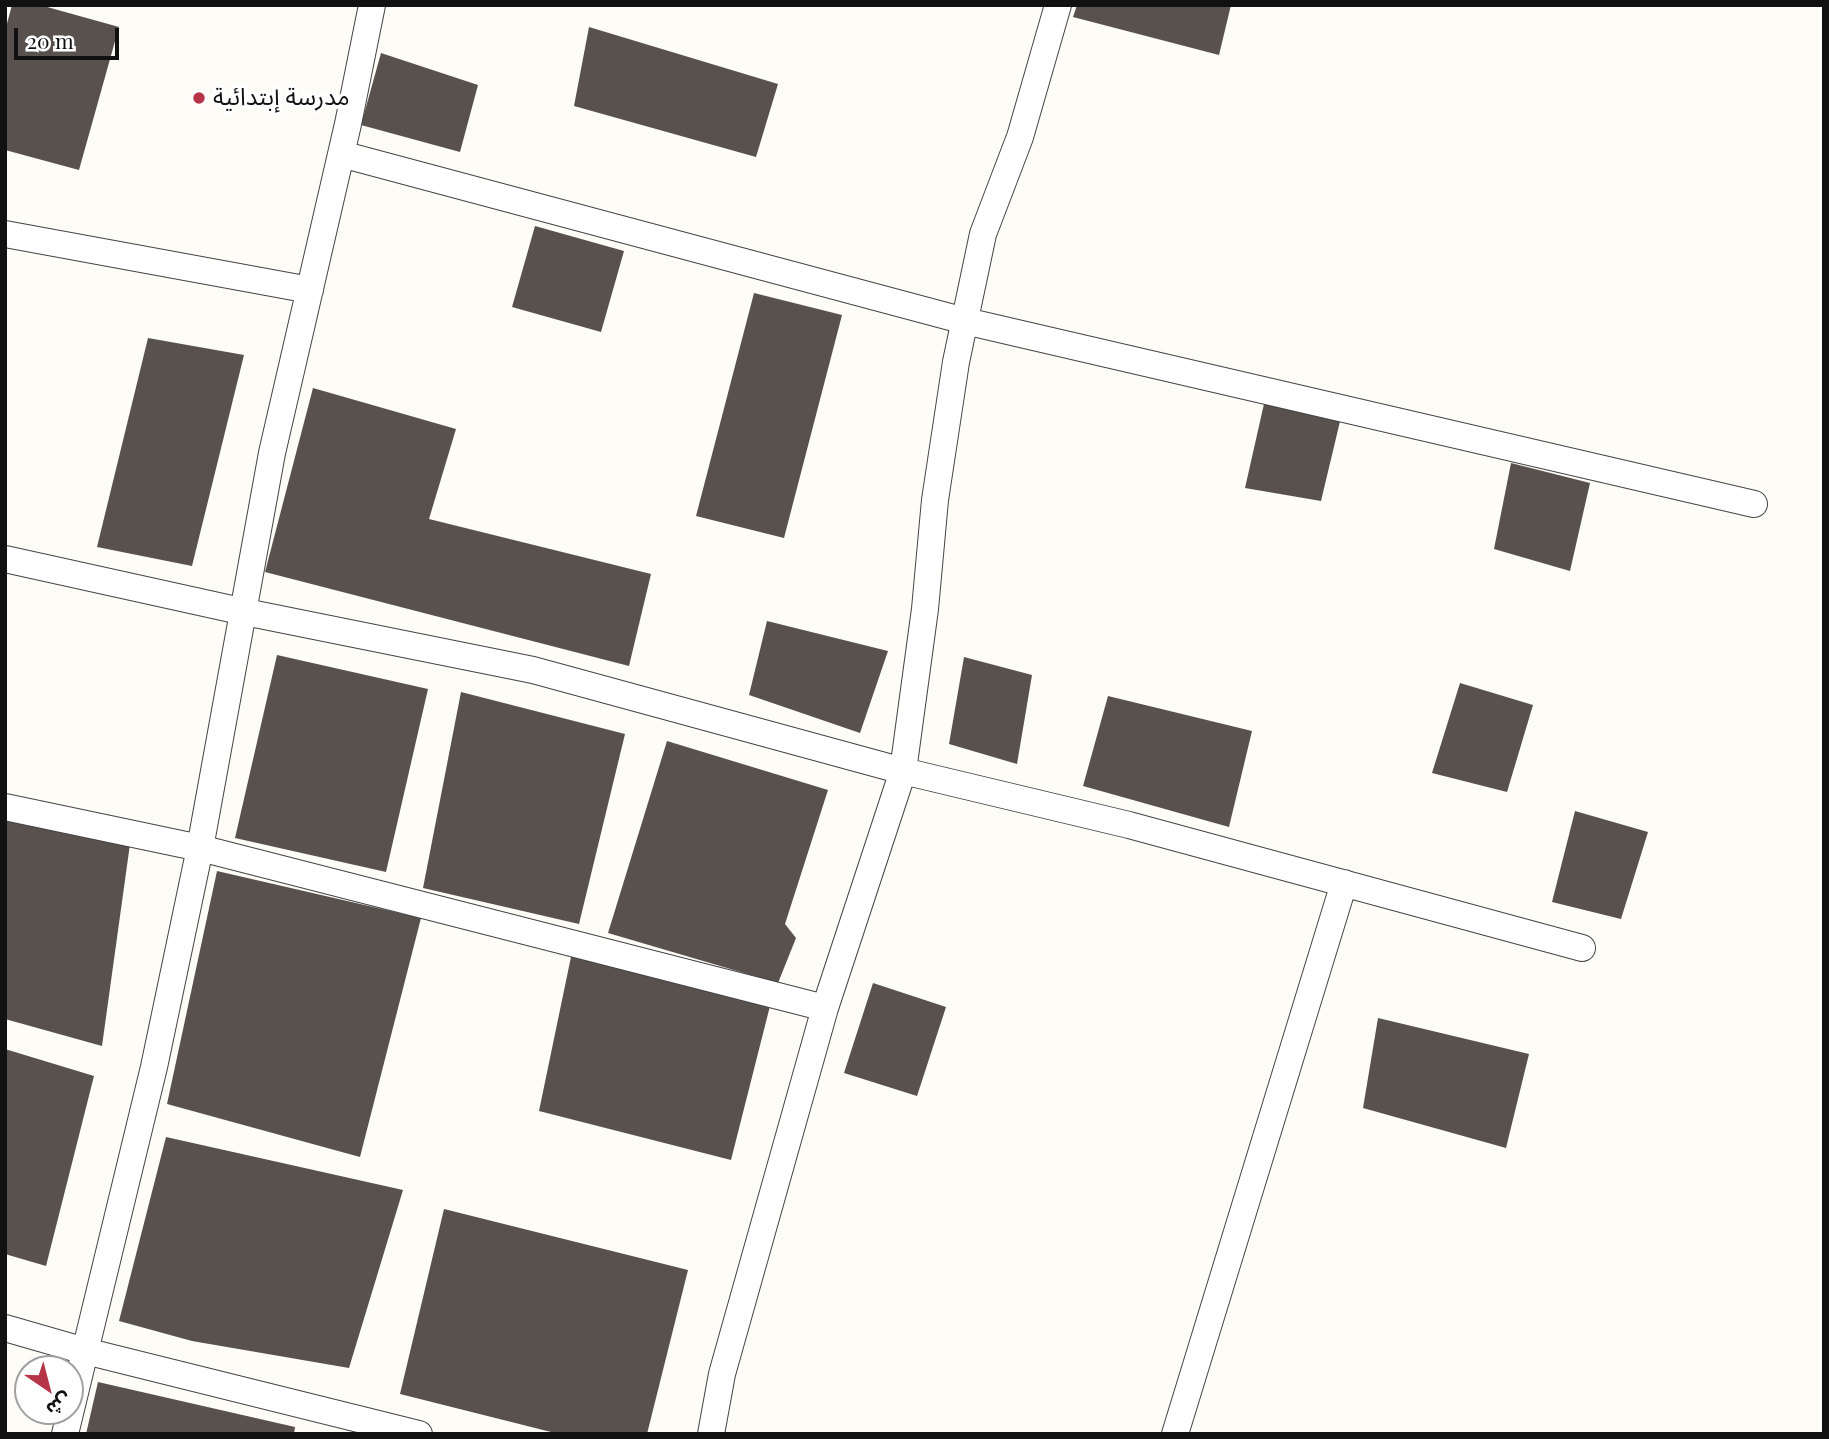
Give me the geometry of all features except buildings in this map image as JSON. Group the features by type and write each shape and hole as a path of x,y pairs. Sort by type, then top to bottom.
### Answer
{"street":[{"path":"65,1434 153,1067 200,848 272,453 341,154 372,5"},
{"path":"711,1434 722,1374 825,1008 903,771 925,609 935,500 965,321 983,234 1020,137 1058,5"},
{"path":"341,154 965,321 1754,505"},
{"path":"5,234 310,290"},
{"path":"5,559 245,612 533,670 903,771 1129,825 1582,948"},
{"path":"5,807 200,848 825,1008"},
{"path":"1174,1434 1344,883"},
{"path":"5,1328 85,1351 419,1434"}],"place":[{"name":"مدرسة إبتدائية","path":"199,98"}]}
